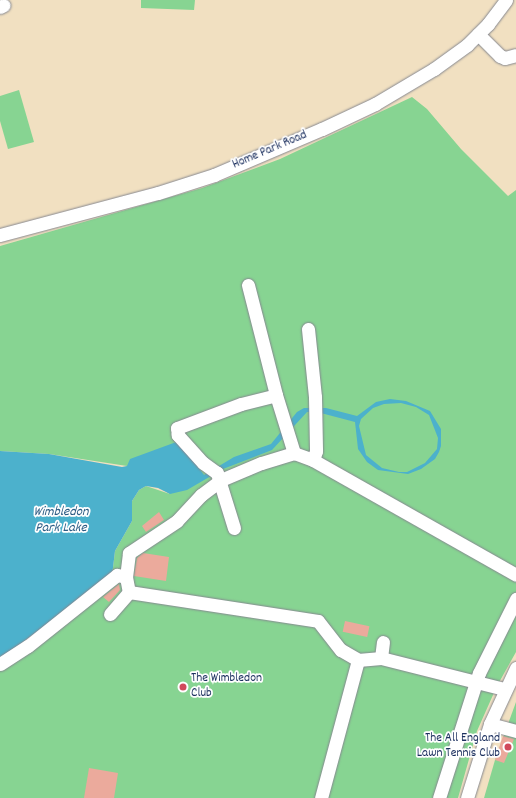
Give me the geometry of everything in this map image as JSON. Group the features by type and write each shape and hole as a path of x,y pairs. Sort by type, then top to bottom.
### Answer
{"street":[{"name":"Home Park Road","path":"0,235 158,193 267,153 375,104 405,88 462,49 478,34 506,0"},
{"path":"478,34 500,56 505,58 516,55"},
{"path":"248,285 276,395 294,453"},
{"path":"308,329 316,451 313,460"},
{"path":"234,528 226,513 221,480 217,473 203,463 189,448 178,434 177,428 241,404 276,395"},
{"path":"129,592 126,577 129,553 177,521 201,495 221,480 261,463 294,453 313,460 516,575"},
{"path":"0,664 28,646 117,575 126,577"},
{"path":"110,614 129,592"},
{"path":"129,592 318,621 341,650 358,660 381,658 476,680 504,689"},
{"path":"439,798 476,680 516,599"},
{"path":"381,658 383,642"},
{"path":"321,798 358,660"},
{"path":"467,798 490,724 504,689 516,668"},
{"path":"490,724 516,731"}],"green space":[{"path":"141,0 195,0 194,10 141,8"},
{"path":"19,90 34,142 8,149 0,121 0,96"},
{"path":"412,97 427,109 461,149 508,196 516,190 516,652 497,686 477,731 458,798 0,798 0,668 112,576 115,551 132,521 132,501 139,490 146,486 170,494 127,466 49,454 0,451 0,246 202,188 280,159"},
{"name":"The All England Lawn Tennis Club","path":"516,702 516,798 484,798 495,760"}],"water":[{"name":"Wimbledon Park Lake","path":"390,399 406,401 430,411 441,429 441,446 435,459 421,469 408,474 378,470 367,462 358,449 355,422 317,412 307,412 272,450 223,469 187,490 170,494 158,488 146,486 139,490 132,501 132,521 115,551 112,576 0,659 0,451 49,454 122,467 127,466 130,459 179,441 204,475 234,457 271,444 297,412 304,408 326,408 357,416 376,402","holes":["401,403 416,407 429,415 438,438 437,449 425,463 407,472 399,472 382,468 366,455 359,426 361,419 373,408 384,404"]}],"building":[{"path":"159,512 164,520 146,532 142,526"},
{"path":"143,553 169,557 166,581 134,576 137,558"},
{"path":"119,584 120,590 109,602 103,597"},
{"path":"345,621 369,626 367,637 343,632"},
{"path":"503,736 514,739 504,763 495,760"},
{"path":"89,768 118,773 114,798 84,798"}],"place":[{"name":"The Wimbledon Club","path":"183,687"},
{"name":"The All England Lawn Tennis Club","path":"508,747"}]}
